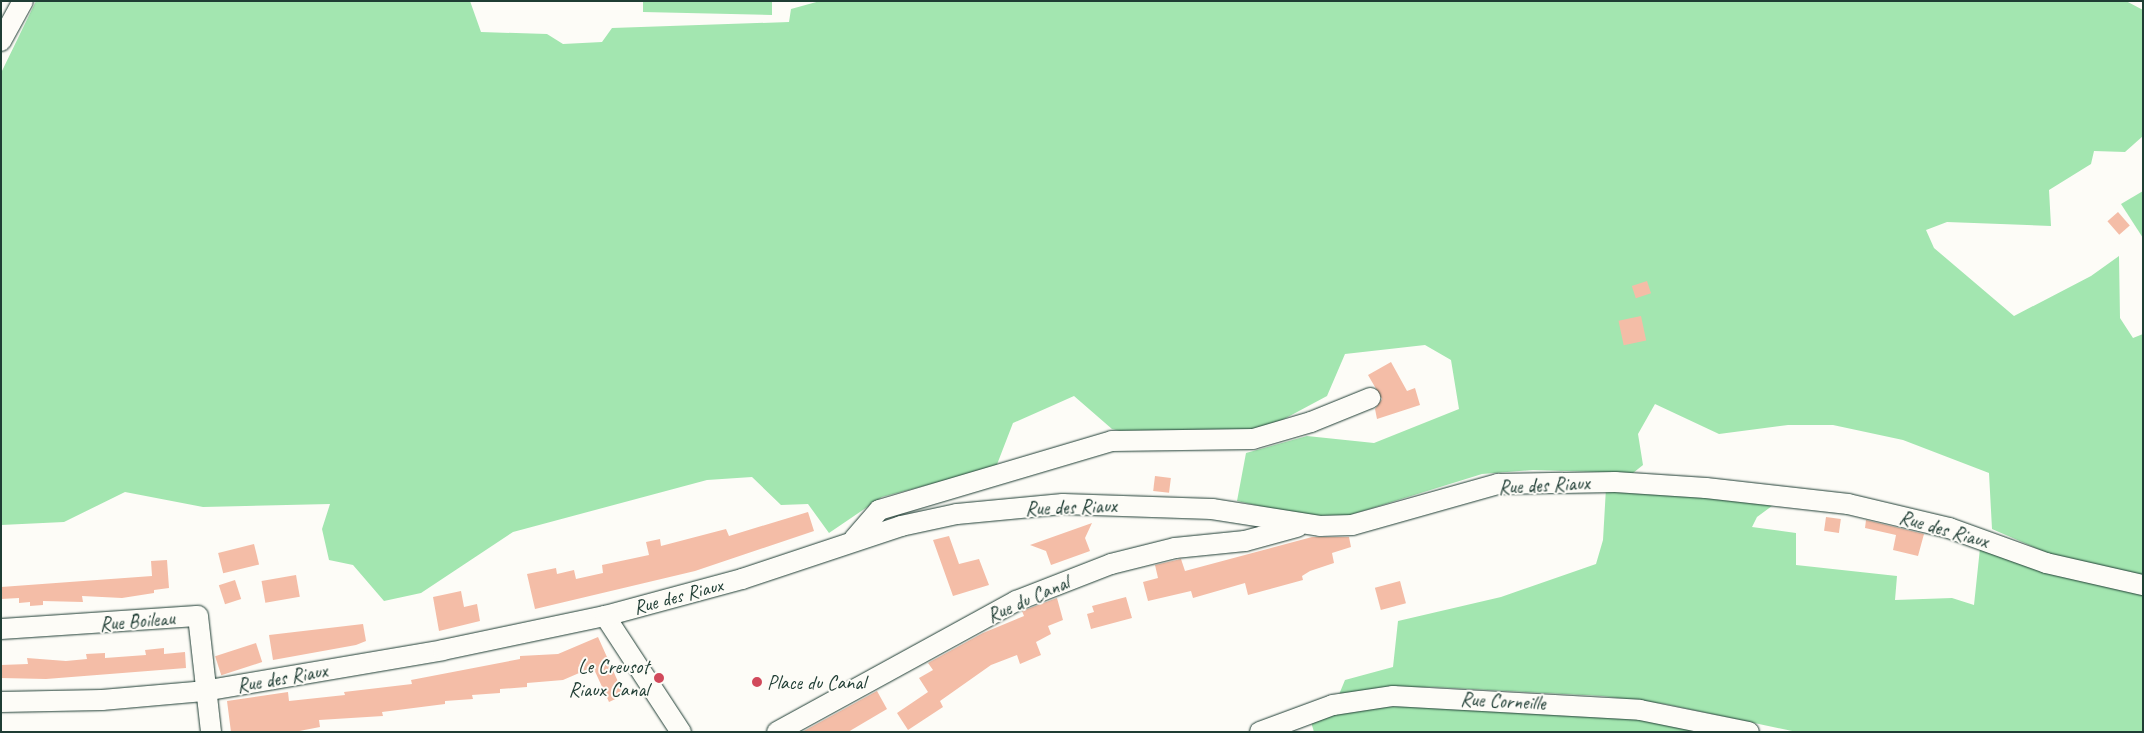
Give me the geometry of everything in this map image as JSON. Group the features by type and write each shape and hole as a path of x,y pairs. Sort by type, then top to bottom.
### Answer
{"street":[{"path":"1,41 23,1"},
{"path":"854,540 879,510 1112,441 1253,439 1311,422 1370,398"},
{"name":"Rue des Riaux","path":"1,702 102,700 204,691 443,650 605,616 742,579 854,540 958,514 1063,504 1212,509 1301,525 1352,525 1498,484 1616,482 1715,489 1848,504 1949,528 2046,563 2143,585"},
{"name":"Rue du Canal","path":"777,732 1016,601 1094,571 1175,548 1245,541 1301,525"},
{"name":"Rue Boileau","path":"1,629 198,616 204,691"},
{"path":"605,616 682,732"},
{"path":"204,691 211,732"},
{"name":"Rue Corneille","path":"1260,732 1333,705 1393,696 1640,710 1749,732"}],"green space":[{"path":"36,1 470,1 481,32 547,34 563,44 602,42 612,28 789,22 791,9 820,1 2126,1 2143,10 2143,136 2125,152 2094,151 2091,164 2049,190 2051,226 1947,222 1926,230 1934,248 2014,316 2091,276 2119,256 2120,318 2133,338 2143,334 2143,576 2054,556 1992,529 1989,473 1903,440 1833,425 1788,425 1719,434 1655,404 1638,434 1643,465 1633,473 1533,470 1482,474 1350,515 1304,516 1237,501 1246,453 1307,436 1374,443 1459,409 1451,360 1425,345 1345,354 1327,396 1256,434 1143,437 1112,429 1074,396 1013,423 996,467 882,497 829,533 808,504 781,505 752,477 707,480 513,532 421,593 384,601 353,565 329,560 322,529 330,504 203,507 125,492 64,522 1,525 1,73"},
{"path":"643,1 772,1 772,15 643,12"},
{"path":"2143,191 2143,238 2121,204"},
{"path":"1606,488 1776,503 1757,517 1752,527 1796,533 1796,565 1897,576 1895,600 1952,598 1974,605 1980,548 2143,594 2143,732 1797,732 1665,704 1602,696 1431,687 1386,688 1338,697 1345,680 1393,667 1398,621 1501,597 1596,564 1603,540"},
{"path":"1427,704 1641,714 1724,732 1314,732 1311,722 1334,711"}],"building":[{"path":"2118,212 2130,226 2119,235 2107,221"},
{"path":"1647,281 1651,293 1636,298 1632,286"},
{"path":"1641,316 1646,340 1624,345 1619,321"},
{"path":"1391,362 1407,391 1415,388 1420,405 1377,419 1375,409 1382,399 1368,375"},
{"path":"1155,476 1171,478 1169,493 1153,491"},
{"path":"808,512 814,531 695,571 535,609 527,574 556,568 557,574 574,570 576,579 603,573 602,565 649,555 646,542 660,539 661,546 726,529 729,536"},
{"path":"1826,517 1841,519 1839,533 1824,531"},
{"path":"1866,520 1924,534 1918,556 1893,550 1896,535 1865,528"},
{"path":"1092,523 1085,538 1090,551 1051,565 1046,551 1030,545"},
{"path":"949,536 959,564 979,559 989,585 953,596 933,540"},
{"path":"1312,537 1349,537 1351,547 1332,553 1334,563 1310,571 1302,576 1303,580 1248,595 1245,583 1193,598 1191,591 1148,601 1143,582 1158,578 1155,565 1181,559 1185,571"},
{"path":"254,544 259,564 223,573 218,553"},
{"path":"167,560 169,588 154,590 154,593 122,598 82,596 83,602 43,601 43,605 30,606 30,602 19,603 19,598 1,599 1,587 152,576 151,561"},
{"path":"296,575 300,597 265,603 262,581"},
{"path":"235,580 241,599 225,604 219,585"},
{"path":"1400,581 1406,603 1381,610 1375,588"},
{"path":"461,591 464,607 477,604 480,621 439,631 433,597"},
{"path":"1126,597 1132,618 1091,629 1087,614 1094,612 1092,606"},
{"path":"1057,598 1063,620 1048,626 1051,634 1036,642 1041,655 1020,664 1017,655 991,665 940,701 943,707 908,730 897,713 928,692 919,678 933,670 928,663 983,633 1024,616 1022,611"},
{"path":"363,624 366,641 356,645 273,660 269,635"},
{"path":"598,637 624,695 609,702 593,667 563,680 527,683 527,687 500,689 500,693 472,695 473,699 445,701 445,704 382,712 383,716 319,720 320,727 294,732 231,732 227,701 288,692 289,701 345,695 344,692 412,684 411,680 520,659 520,656 558,654"},
{"path":"256,643 262,662 221,675 215,656"},
{"path":"164,648 164,654 185,652 186,668 46,679 1,678 1,665 28,664 27,658 66,661 87,659 86,654 105,653 105,658 146,655 145,650"},
{"path":"877,691 887,709 848,732 802,732"}],"place":[{"name":"Le Creusot Riaux Canal","path":"659,678"},
{"name":"Place du Canal","path":"757,682"}]}
